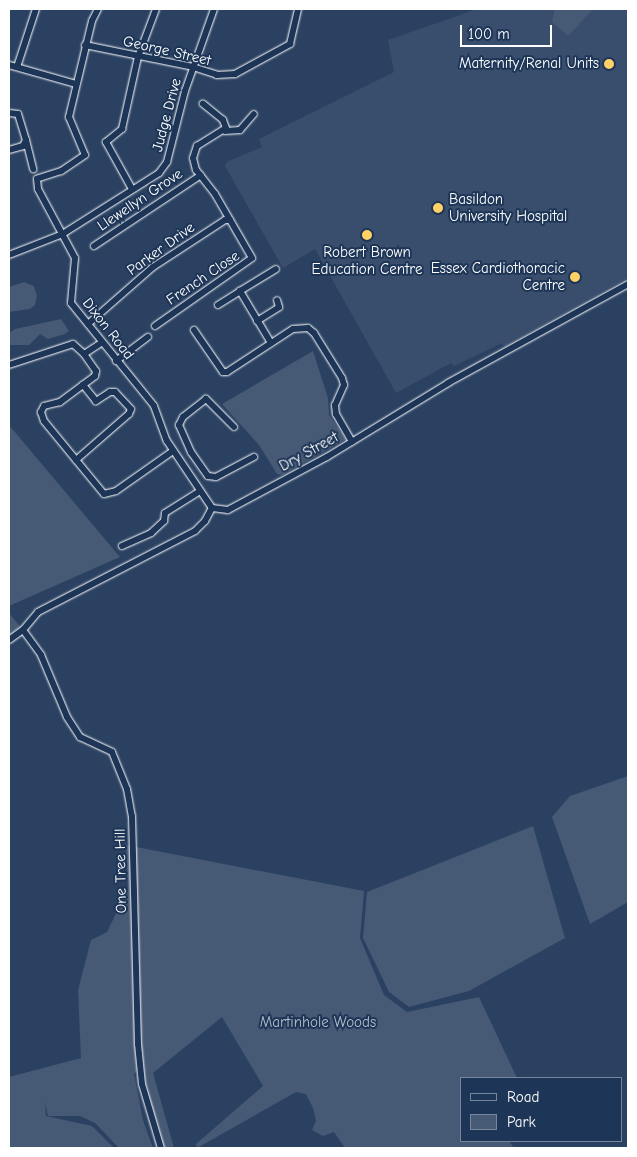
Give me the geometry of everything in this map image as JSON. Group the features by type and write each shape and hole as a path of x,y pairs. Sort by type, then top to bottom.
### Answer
{"street":[{"path":"17,67 36,9"},
{"name":"Dixon Road","path":"98,9 85,46 69,117 85,155 61,171 37,179 44,205 76,264 71,303 101,343 154,406 173,451 199,492 212,508"},
{"path":"132,189 106,142 122,129 138,57 156,9"},
{"name":"Judge Drive","path":"9,255 61,235 159,173 167,162 193,67 214,9"},
{"name":"George Street","path":"85,46 193,67 217,75 235,74 290,44 298,9"},
{"path":"9,65 76,84"},
{"path":"203,104 223,120 225,131"},
{"path":"9,113 18,114 34,169"},
{"path":"201,175 194,161 197,146 225,131 240,130 254,114"},
{"path":"9,150 23,146 26,140"},
{"name":"French Close","path":"155,326 250,261 251,254 201,175"},
{"name":"Llewellyn Grove","path":"94,246 201,175"},
{"name":"Parker Drive","path":"88,324 153,267 225,220 230,220"},
{"path":"218,305 276,269"},
{"name":"Dry Street","path":"212,508 228,510 352,442 448,383 628,284"},
{"path":"240,291 271,344"},
{"path":"258,321 279,307 277,300"},
{"path":"194,330 223,372 227,372 292,329 308,328 314,333 342,378 344,385 335,405 336,414 352,442"},
{"path":"116,361 148,337"},
{"path":"84,354 101,343"},
{"path":"9,365 73,344 84,354 97,373 60,402 44,406 41,412 44,421 106,495 173,451"},
{"path":"76,460 129,414 131,409 116,392 96,401 83,385"},
{"path":"234,427 206,399 183,417 180,430 205,475 213,477 254,457"},
{"path":"184,469 197,462"},
{"path":"122,546 151,532 164,521 165,513 199,492"},
{"path":"9,640 23,630 38,612 194,531 205,521 212,508"},
{"name":"One Tree Hill","path":"23,630 41,655 67,717 80,737 112,752 127,789 132,816 138,1044 142,1084 161,1148"}],"shaded area":[{"name":"Basildon University Hospital","path":"477,9 628,9 628,278 504,347 502,343 454,366 451,363 396,393 315,249 283,268 225,166 227,162 262,147 259,139 394,72 388,40"}],"green space":[{"path":"555,9 593,9 568,36 552,22"},
{"path":"24,282 34,286 37,296 35,305 30,309 9,312 9,287"},
{"path":"61,319 69,331 65,334 48,339 40,334 29,345 9,345 9,333 15,329"},
{"path":"313,351 328,398 329,415 346,439 282,475 277,474 259,445 222,404"},
{"path":"9,425 120,557 9,606"},
{"path":"9,613 23,630 9,640"},
{"path":"628,776 628,902 590,924 552,817 570,796"},
{"path":"533,826 565,938 469,991 409,1007 389,992 363,938 367,892"},
{"name":"Martinhole Woods","path":"126,845 364,891 360,938 384,995 407,1012 479,997 517,1077 460,1077 460,1142 510,1142 514,1148 345,1148 334,1132 323,1136 312,1130 316,1121 313,1108 306,1094 296,1092 197,1148 196,1144 263,1086 222,1017 153,1073 174,1148 160,1148 140,1067 134,1074 143,1120 153,1148 119,1148 95,1123 80,1116 48,1116 45,1103 46,1116 92,1126 114,1148 9,1148 9,1077 81,1058 78,990 91,940 107,932 128,889"}],"place":[{"name":"Maternity/Renal Units","path":"609,64"},
{"name":"Basildon University Hospital","path":"438,208"},
{"name":"Robert Brown Education Centre","path":"367,235"},
{"name":"Essex Cardiothoracic Centre","path":"575,277"}]}
